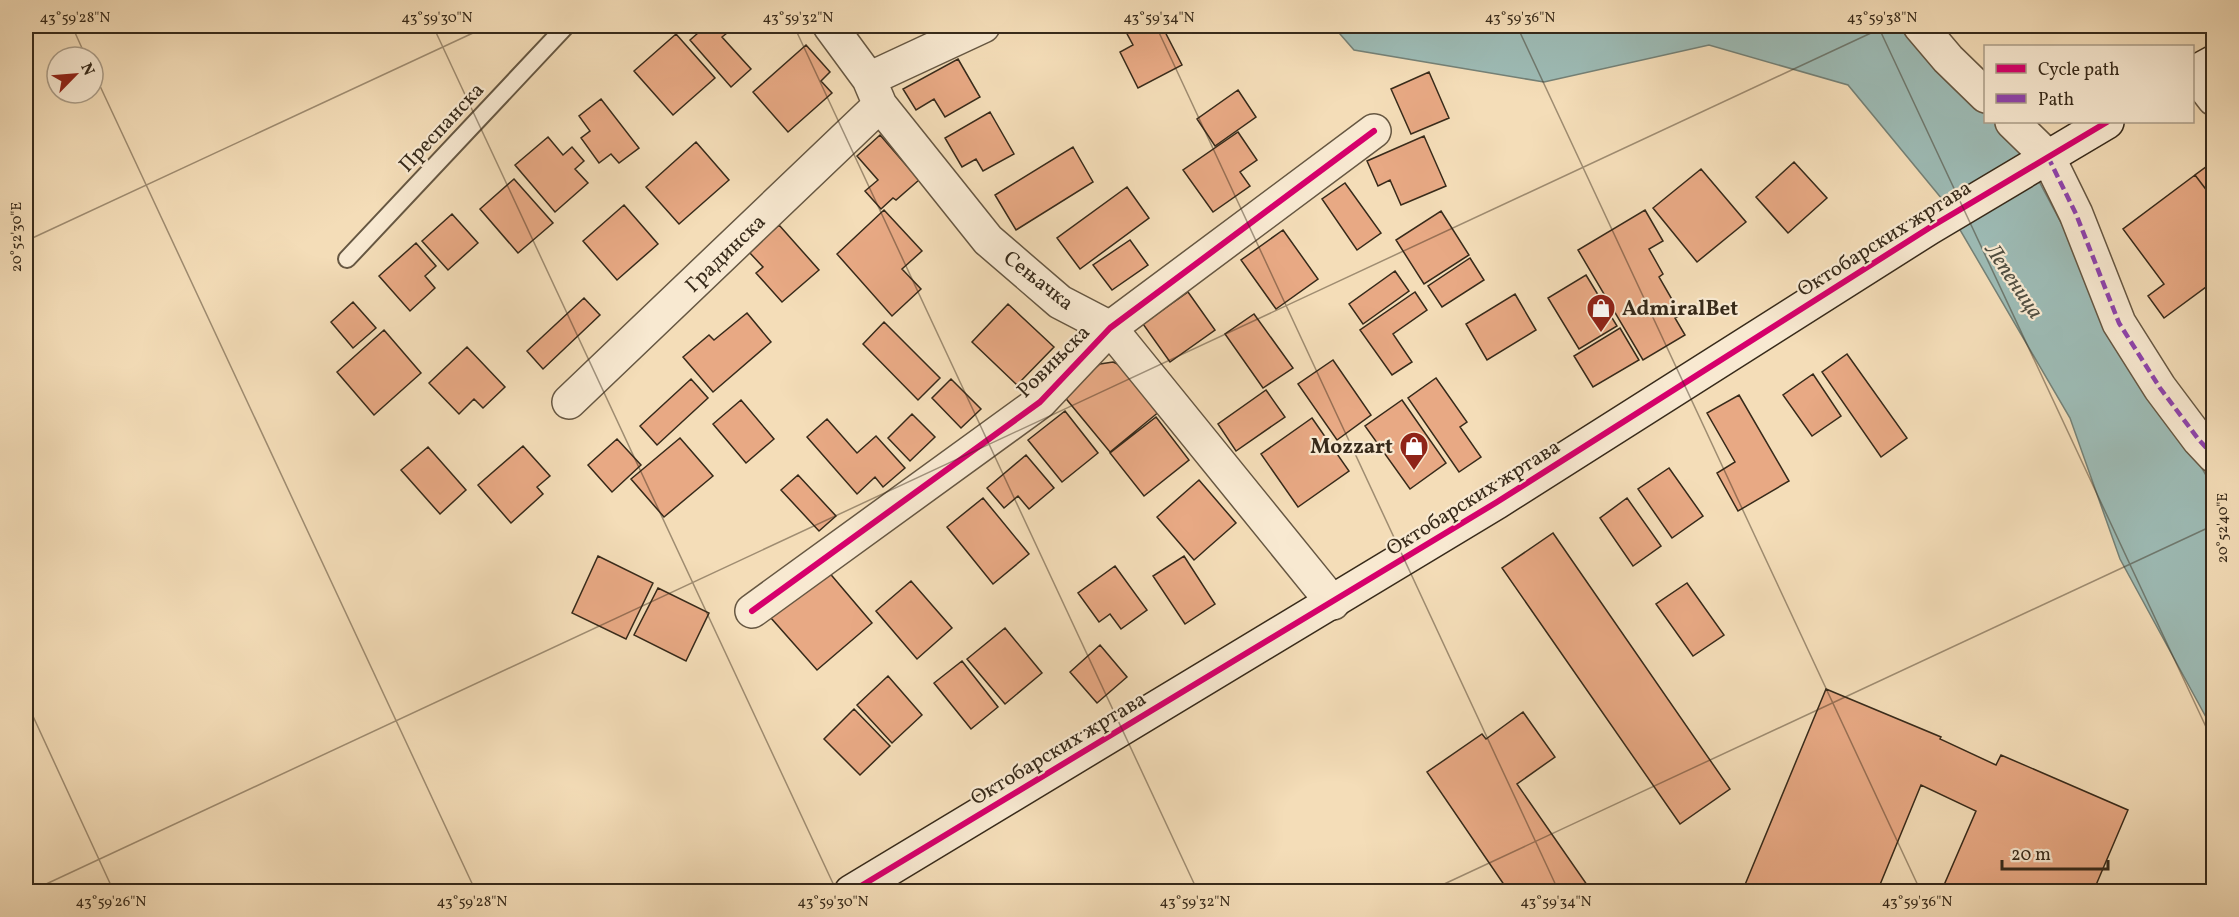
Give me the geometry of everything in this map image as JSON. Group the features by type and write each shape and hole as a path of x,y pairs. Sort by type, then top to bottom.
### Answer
{"street":[{"name":"Сењачка","path":"830,26 874,92 988,240 1060,302 1110,328 1333,603"},
{"name":"Градинска","path":"569,402 874,92 983,26"},
{"path":"1920,26 1948,59 1984,94"},
{"path":"2200,70 2214,99"},
{"path":"2013,123 2034,165 2076,214 2119,322 2160,388 2214,456"},
{"name":"Октобарских жртава","path":"856,890 1333,603 1497,502 1929,228 2105,123"},
{"name":"Ровињска","path":"752,611 1040,402 1110,328 1374,131"}],"lane":[{"name":"Преспанска","path":"347,259 566,26"}],"water":[{"name":"Лепеница","path":"1333,26 1906,26 1984,107 1984,123 1999,123 2018,142 2098,292 2213,487 2213,730 2120,559 2070,418 1942,199 1848,85 1709,45 1544,82 1354,50"}],"building":[{"path":"706,26 736,26 722,37 751,69 731,87 690,40"},
{"path":"1133,26 1162,26 1182,65 1138,88 1120,52 1133,45 1125,30"},
{"path":"676,34 715,78 673,115 634,71"},
{"path":"806,45 830,72 821,81 832,93 788,132 753,92"},
{"path":"958,59 980,97 945,117 934,99 916,110 903,89"},
{"path":"1429,72 1449,118 1411,134 1391,89"},
{"path":"1238,90 1256,117 1215,146 1197,119"},
{"path":"601,99 639,148 619,163 611,154 599,163 581,138 590,131 579,116"},
{"path":"990,112 1014,154 983,171 976,159 962,167 945,138"},
{"path":"1238,132 1257,160 1240,172 1250,186 1213,212 1183,170"},
{"path":"880,135 919,180 896,200 893,198 881,209 865,191 878,180 857,156"},
{"path":"1424,136 1446,186 1401,205 1390,180 1378,186 1367,161"},
{"path":"548,137 563,155 572,147 584,161 575,169 588,183 555,212 515,165"},
{"path":"696,142 729,180 679,224 646,187"},
{"path":"1073,147 1093,182 1016,230 995,195"},
{"path":"2214,161 2214,200 2195,175"},
{"path":"1794,162 1827,198 1788,233 1756,197"},
{"path":"1701,169 1746,222 1697,262 1653,208"},
{"path":"2195,175 2214,200 2214,281 2164,318 2148,296 2164,284 2123,229"},
{"path":"514,179 553,223 518,253 480,209"},
{"path":"1345,183 1381,233 1357,250 1322,199"},
{"path":"1127,187 1149,218 1080,269 1057,238"},
{"path":"624,205 658,244 617,280 583,241"},
{"path":"884,210 922,251 902,269 921,289 892,316 837,254"},
{"path":"1645,210 1663,241 1649,249 1663,274 1659,277 1681,315 1675,318 1685,335 1643,360 1578,250"},
{"path":"1441,211 1469,255 1424,284 1396,240"},
{"path":"452,214 478,243 448,270 422,241"},
{"path":"779,225 819,270 782,302 756,273 763,267 749,252"},
{"path":"1283,230 1318,279 1276,309 1241,260"},
{"path":"1130,240 1148,265 1112,290 1093,265"},
{"path":"416,243 436,266 425,276 435,288 410,311 379,276"},
{"path":"1470,258 1484,280 1442,307 1428,286"},
{"path":"1395,271 1409,291 1363,324 1349,304"},
{"path":"1586,275 1617,326 1579,349 1548,298"},
{"path":"1188,292 1215,330 1170,362 1143,324"},
{"path":"1415,292 1427,310 1393,334 1412,362 1392,375 1360,330"},
{"path":"1515,294 1536,330 1487,360 1466,324"},
{"path":"584,298 600,315 543,369 527,351"},
{"path":"353,302 376,328 353,348 331,322"},
{"path":"1008,304 1054,347 1017,385 972,342"},
{"path":"747,313 771,342 713,392 683,357 709,335 714,340"},
{"path":"1254,314 1293,368 1263,388 1225,334"},
{"path":"884,322 940,378 918,400 863,344"},
{"path":"1620,328 1639,360 1593,387 1574,356"},
{"path":"384,330 421,373 374,415 337,372"},
{"path":"467,347 505,387 483,408 474,399 459,414 429,383"},
{"path":"1847,354 1907,438 1881,457 1822,372"},
{"path":"1333,360 1371,415 1337,440 1298,384"},
{"path":"1113,362 1124,367 1160,411 1110,452 1063,395 1100,364"},
{"path":"1813,374 1841,416 1812,436 1783,395"},
{"path":"1436,378 1467,422 1460,427 1481,457 1459,472 1408,398"},
{"path":"691,379 708,398 657,445 640,426"},
{"path":"951,379 981,409 961,428 932,398"},
{"path":"1266,390 1285,417 1236,451 1218,424"},
{"path":"1739,395 1789,481 1738,511 1717,473 1735,462 1707,413"},
{"path":"741,400 774,439 746,463 713,424"},
{"path":"1402,400 1446,463 1410,489 1365,426"},
{"path":"1065,411 1098,453 1062,482 1028,440"},
{"path":"912,414 935,437 910,461 888,438"},
{"path":"1156,417 1189,460 1144,496 1110,453"},
{"path":"1312,418 1349,471 1298,507 1261,454"},
{"path":"827,419 857,453 876,436 905,468 883,487 875,477 857,494 807,437"},
{"path":"680,438 713,476 664,517 631,479"},
{"path":"617,439 641,465 612,492 588,465"},
{"path":"523,446 550,476 537,487 543,494 511,523 478,485"},
{"path":"428,447 466,490 440,514 401,470"},
{"path":"1026,455 1054,488 1029,509 1018,496 1004,508 987,488"},
{"path":"1669,468 1703,516 1672,538 1638,489"},
{"path":"798,475 836,516 819,531 781,490"},
{"path":"1199,480 1236,523 1194,560 1157,517"},
{"path":"983,498 1029,554 993,584 947,527"},
{"path":"1627,498 1661,546 1633,566 1600,518"},
{"path":"1553,533 1730,789 1680,824 1502,568"},
{"path":"598,556 653,583 626,639 572,613"},
{"path":"1184,556 1215,604 1185,624 1153,576"},
{"path":"1115,566 1147,610 1121,629 1110,614 1099,622 1078,593"},
{"path":"827,570 872,623 817,670 771,618"},
{"path":"911,581 952,628 917,659 876,611"},
{"path":"1687,583 1724,635 1693,656 1656,604"},
{"path":"658,588 709,613 686,661 634,635"},
{"path":"1005,628 1042,673 1005,704 967,659"},
{"path":"1100,645 1127,677 1097,703 1070,672"},
{"path":"962,661 998,707 971,729 934,683"},
{"path":"888,676 922,715 892,743 857,705"},
{"path":"1826,689 1941,737 1940,739 1996,765 2001,755 2128,810 2093,892 1941,892 1976,811 1921,785 1877,892 1742,892"},
{"path":"854,709 890,746 860,775 824,739"},
{"path":"1523,712 1555,757 1517,784 1592,892 1509,892 1427,772 1482,734 1486,739"}],"marked path":[{"path":"2048,157 2076,214 2119,323 2160,388 2214,456"}],"cycle path":[{"path":"851,892 1497,502 1929,228 2105,123"},
{"path":"752,611 1040,402 1110,328 1374,131"}],"place":[{"name":"AdmiralBet","path":"1601,334"},
{"name":"Mozzart","path":"1414,472"}]}
